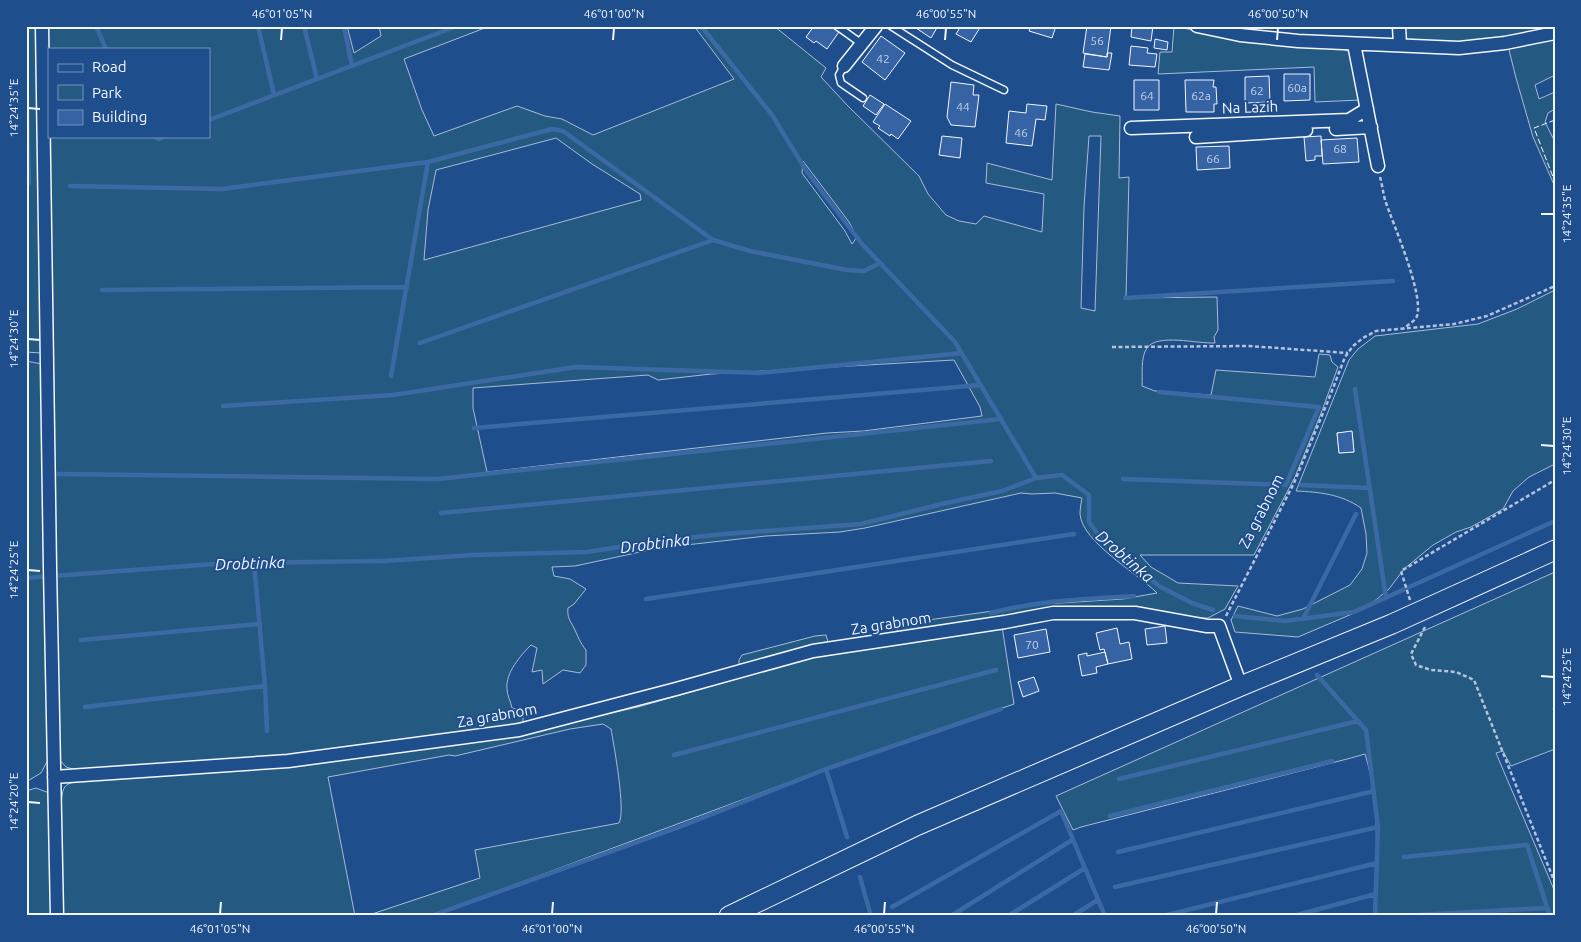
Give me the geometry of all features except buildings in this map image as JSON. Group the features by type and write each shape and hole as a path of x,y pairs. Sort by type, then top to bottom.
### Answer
{"main road":[{"path":"729,916 918,825 1241,686 1392,624 1555,550"}],"street":[{"path":"42,26 57,916"},
{"path":"844,66 876,26"},
{"path":"1197,26 1240,35 1298,41 1459,48 1505,43 1555,33"},
{"path":"1399,26 1400,45"},
{"path":"1354,44 1378,166"},
{"name":"Na Lazih","path":"1131,128 1349,120 1367,109"},
{"name":"Na Lazih","path":"1196,137 1371,127"},
{"name":"Za grabnom","path":"54,777 288,761 520,730 813,651 1053,613 1135,612 1207,626 1219,626"},
{"path":"1219,626 1241,686"}],"lane":[{"path":"837,26 862,44"},
{"path":"891,26 952,65 1004,90"},
{"path":"844,66 839,75 841,83 863,98"}],"path":[{"path":"1378,166 1385,198 1418,298 1419,309 1416,319 1403,329"},
{"name":"Za grabnom","path":"1219,626 1230,610 1294,483 1344,357 1348,352 1363,338 1376,331 1454,324 1487,316 1555,286"},
{"path":"1112,346 1249,346 1348,352"},
{"path":"1408,594 1401,571 1555,480"},
{"path":"1438,603 1411,654 1416,664 1431,670 1456,672 1474,680 1555,884"}],"green space":[{"path":"26,26 38,26 38,193 41,195 41,353 26,352"},
{"path":"48,26 347,26 354,53 381,36 379,26 490,26 404,59 422,110 434,136 517,106 545,116 562,119 593,135 734,79 694,26 774,26 826,68 821,77 919,176 928,194 946,215 959,221 976,224 984,216 1042,232 1044,194 986,183 987,163 1052,180 1056,104 1120,116 1119,178 1129,177 1126,298 1217,297 1218,330 1214,337 1215,343 1168,340 1152,344 1147,348 1143,357 1142,386 1155,391 1211,395 1216,370 1315,377 1319,354 1330,355 1332,362 1338,367 1295,477 1254,555 1140,555 1151,567 1178,583 1238,586 1225,609 1208,618 1132,610 896,634 899,624 1044,604 1123,599 1157,593 1100,546 1090,535 1083,525 1080,514 1082,498 1055,493 1021,493 840,532 766,536 659,548 575,566 552,567 554,576 570,579 586,589 574,604 568,608 568,617 586,650 586,665 580,673 563,670 543,684 542,670 532,672 537,648 531,645 514,665 507,683 512,708 523,711 523,723 277,758 76,770 66,767 58,758 53,480 54,394 49,138 210,138 210,48 48,48","holes":["1089,136 1101,136 1095,311 1081,308 1084,207","556,138 592,164 640,194 641,200 424,260 428,210 436,170","803,161 849,222 857,237 852,244 845,231 802,173","954,360 980,407 982,416 863,431 827,433 487,472 473,408 473,388 648,375 658,380 711,374"]},
{"path":"1174,26 1238,40 1298,47 1342,49 1353,53 1361,100 1315,102 1314,67 1158,74 1160,52 1172,52"},
{"path":"1403,26 1555,26 1555,28 1500,39 1455,45 1412,43 1404,36"},
{"path":"1555,37 1555,75 1535,85 1539,99 1555,92 1555,109 1548,113 1545,122 1555,142 1555,187 1533,137 1508,46"},
{"path":"1555,290 1555,464 1529,477 1513,491 1503,509 1433,545 1404,569 1389,589 1366,608 1298,637 1235,632 1231,620 1238,606 1277,616 1303,609 1350,585 1362,569 1367,553 1366,534 1361,508 1338,497 1321,493 1296,491 1349,360 1358,349 1375,336 1478,324 1517,309","holes":["1352,432 1354,452 1339,453 1337,433"]},
{"path":"26,361 42,364 49,758 41,773 26,782"},
{"path":"1555,572 1555,707 1553,708 1555,715 1555,749 1511,766 1503,751 1496,753 1555,892 1555,916 1375,916 1375,813 1370,773 1365,754 1073,830 1056,796"},
{"path":"1002,626 1014,704 806,776 431,916 366,916 480,878 475,850 619,823 621,816 620,792 611,729 603,724 570,729 455,756 449,755 328,777 355,916 61,916 61,807 63,790 71,783 84,780 264,769 328,762 572,722 638,707 813,657"},
{"path":"826,635 829,645 739,665 742,655 815,636"},
{"path":"36,788 49,793 51,916 26,916 26,791"}],"waterway":[{"path":"96,26 106,48"},
{"path":"258,26 274,95"},
{"path":"304,26 317,79"},
{"path":"344,26 352,66"},
{"path":"210,120 457,26"},
{"path":"701,26 772,115 807,172 862,244 955,342 1036,478"},
{"path":"26,65 29,183 26,185"},
{"path":"70,186 222,189 428,162 552,129 563,131 713,240 750,251 847,270 864,271 880,263"},
{"path":"157,138 161,138"},
{"path":"391,376 428,162"},
{"path":"420,343 713,240"},
{"path":"1125,298 1393,281"},
{"path":"102,290 407,287"},
{"path":"223,406 393,395 576,367 760,373 962,353"},
{"path":"474,428 981,385"},
{"path":"1355,389 1386,598"},
{"path":"1123,479 1286,485 1319,407 1159,392"},
{"path":"58,474 438,479 1001,419"},
{"path":"441,513 991,461"},
{"name":"Drobtinka","path":"26,578 228,563 384,561 473,555 587,552 657,541 724,534 861,524 1002,491 1036,478 1062,475 1089,495 1089,522 1100,537 1159,586 1192,603 1213,610"},
{"path":"1301,485 1369,488"},
{"path":"1303,619 1356,514"},
{"name":"Drobtinka","path":"1235,616 1285,621 1354,612 1555,521"},
{"path":"646,599 1074,534"},
{"path":"254,563 267,731"},
{"path":"991,613 1027,605 1080,599 1134,596"},
{"path":"81,640 260,624"},
{"path":"674,755 996,670"},
{"path":"1317,675 1366,730 1378,827 1375,916"},
{"path":"85,707 265,686"},
{"path":"431,916 682,826 826,769 1001,709"},
{"path":"1119,779 1358,721"},
{"path":"1110,816 1332,761"},
{"path":"826,769 847,837"},
{"path":"1118,852 1374,791"},
{"path":"892,907 1061,811 1105,916"},
{"path":"1115,887 1378,827"},
{"path":"951,916 1072,840"},
{"path":"1404,857 1527,845 1550,916"},
{"path":"1163,916 1377,863"},
{"path":"1008,916 1085,868"},
{"path":"860,877 871,916"},
{"path":"1293,916 1376,894"},
{"path":"1072,916 1098,900"},
{"path":"1415,915 1547,908"}],"fence":[{"path":"1555,120 1534,128 1555,182"}]}
